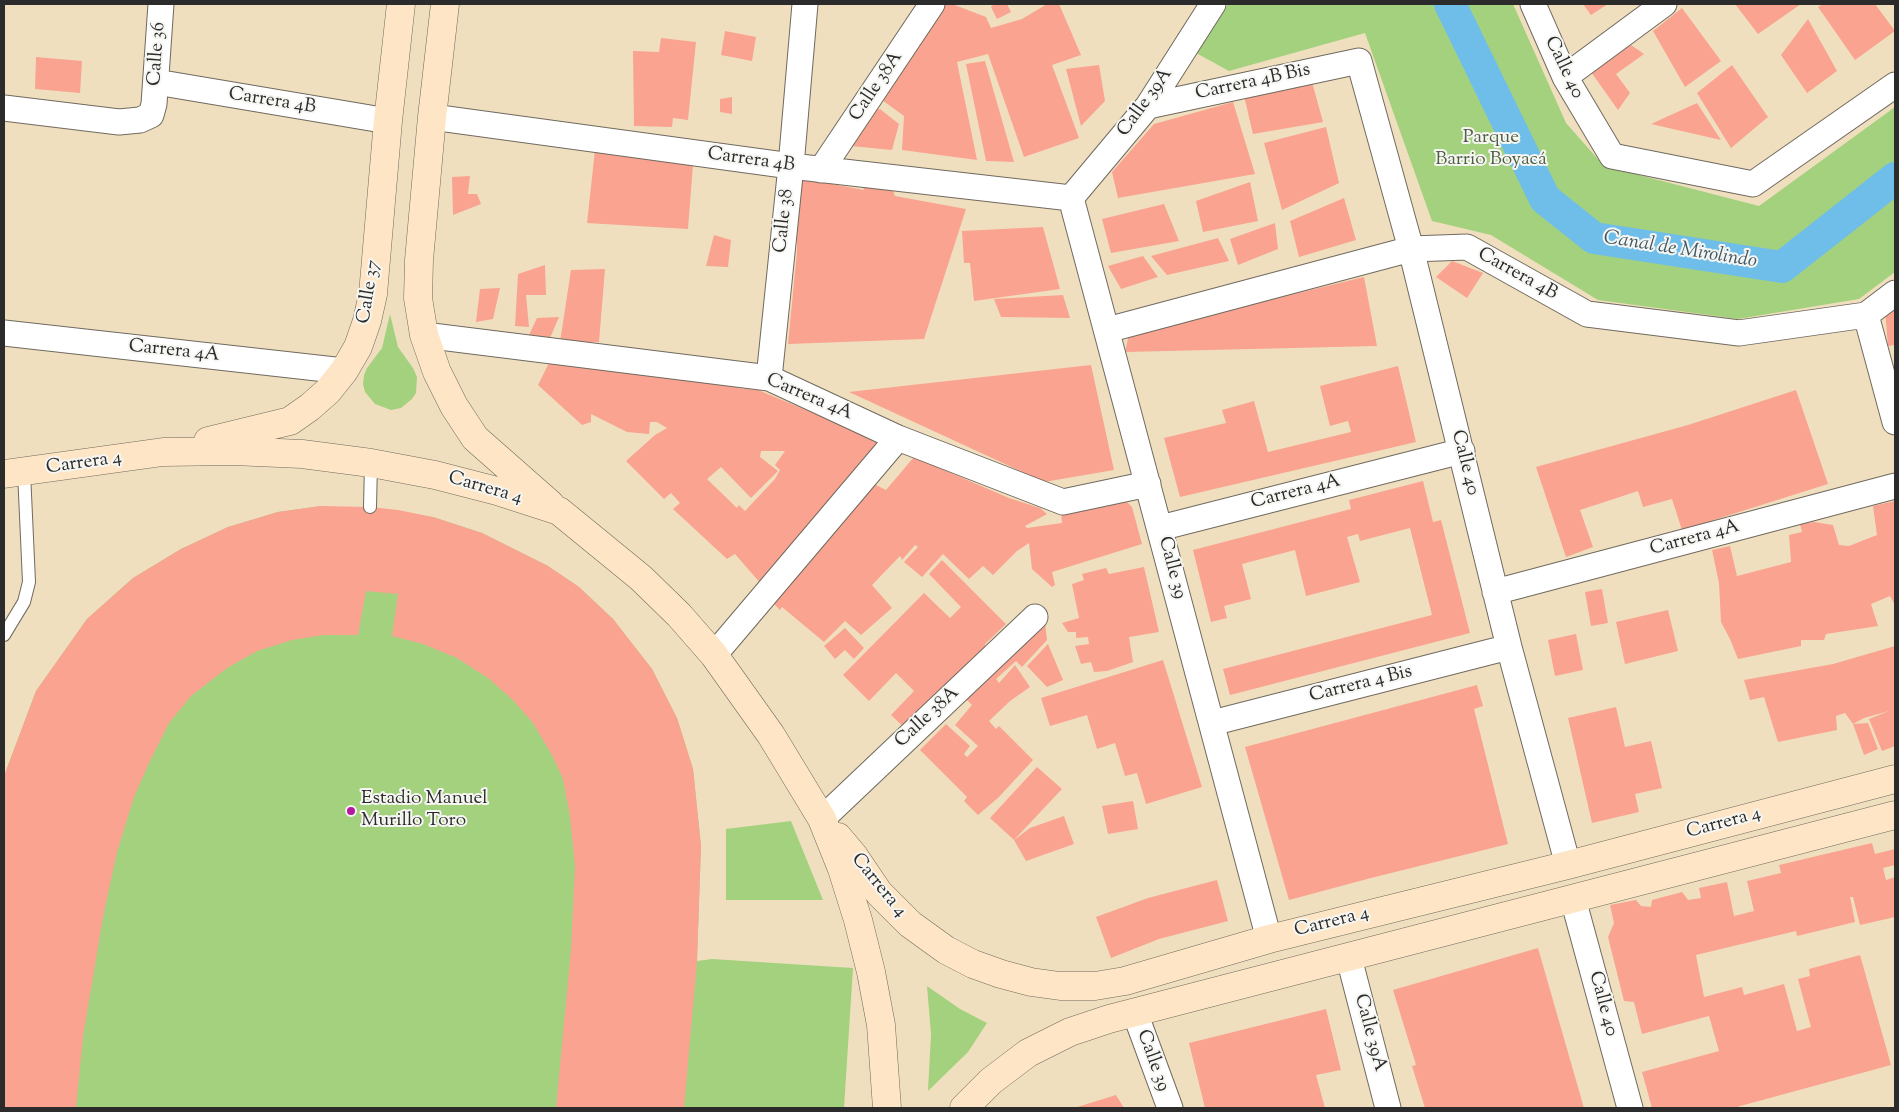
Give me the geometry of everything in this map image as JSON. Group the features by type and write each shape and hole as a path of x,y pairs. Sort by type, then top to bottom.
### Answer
{"main road":[{"name":"Calle 37","path":"163,452 290,421 322,396 344,371 358,347 368,321 373,294 388,121 401,4"},
{"path":"445,4 432,117 419,260 418,298 424,335 437,372 449,398 475,438 558,511"},
{"name":"Carrera 4","path":"14,473 163,452 233,451 302,454 371,463 435,475 497,491 558,511 641,578 679,615 714,655 771,735 822,819 853,903 871,972 881,1025 887,1108"},
{"name":"Carrera 4","path":"822,819 854,856 879,893 910,924 946,950 973,964 1031,982 1060,986 1095,986 1124,981 1270,939 1568,865 1895,779"},
{"name":"Carrera 4","path":"964,1108 991,1081 1028,1053 1070,1032 1109,1019 1895,815"}],"street":[{"name":"Calle 36","path":"155,93 161,4"},
{"name":"Calle 38","path":"769,378 804,4"},
{"name":"Calle 38A","path":"821,170 932,4"},
{"name":"Calle 39A","path":"1071,198 1148,106 1213,4"},
{"name":"Calle 40","path":"1534,4 1565,77 1612,156 1754,184 1895,84"},
{"path":"1565,77 1664,4"},
{"name":"Carrera 4B Bis","path":"1148,106 1359,60"},
{"name":"Calle 40","path":"1359,60 1411,249 1509,647 1568,865"},
{"path":"4,108 119,122 140,120 151,115 155,93"},
{"name":"Carrera 4B","path":"155,93 388,121"},
{"name":"Carrera 4B","path":"432,117 821,170 1071,198"},
{"name":"Calle 39","path":"1071,198 1270,939"},
{"name":"Carrera 4B","path":"1107,330 1411,249 1467,247 1587,314 1739,333 1866,315 1895,293"},
{"path":"1866,315 1895,422"},
{"name":"Carrera 4A","path":"4,333 344,371"},
{"name":"Carrera 4A","path":"424,335 769,378 898,438 1063,502 1148,484"},
{"path":"714,655 898,438"},
{"name":"Carrera 4A","path":"1160,528 1462,451"},
{"name":"Carrera 4A","path":"1495,592 1895,486"},
{"name":"Calle 38A","path":"822,819 1035,617"},
{"name":"Carrera 4 Bis","path":"1212,723 1509,647"},
{"name":"Calle 40","path":"1573,899 1630,1108"},
{"name":"Calle 39A","path":"1349,958 1388,1108"},
{"name":"Calle 39","path":"1135,1013 1170,1108"}],"lane":[{"path":"370,507 371,463"},
{"path":"4,635 24,602 29,582 14,473"}],"green space":[{"name":"Parque Barrio Boyacá","path":"1228,4 1513,4 1566,123 1604,166 1759,206 1895,107 1895,272 1859,299 1738,319 1598,300 1491,235 1432,221 1365,33 1229,71 1196,53"},
{"path":"390,314 398,347 417,377 416,393 412,399 401,408 391,410 375,404 365,392 363,384 367,368 382,348"},
{"name":"Estadio Manuel Murillo Toro","path":"321,506 433,517 482,533 548,566 579,587 613,619 652,669 677,718 693,769 701,846 697,961 712,959 853,968 844,1108 4,1108 4,776 36,691 87,619 133,578 181,549 228,527 278,512"},
{"path":"791,821 823,900 726,900 726,829"},
{"path":"927,986 960,1009 987,1023 968,1052 928,1091 931,1034"}],"building":[{"path":"935,4 952,4 986,17 991,28 1022,19 1047,4 1059,4 1081,55 1052,65 1079,138 1024,157 988,54 957,62 977,160 902,150 904,116 882,100"},
{"path":"994,4 1007,4 1011,12 997,19 991,7"},
{"path":"1583,4 1608,4 1591,15"},
{"path":"1735,4 1801,4 1758,34"},
{"path":"1823,4 1875,4 1895,31 1855,60 1818,7"},
{"path":"1682,8 1721,61 1685,87 1653,31"},
{"path":"1808,19 1837,71 1807,93 1781,55"},
{"path":"725,31 756,37 752,61 721,55"},
{"path":"661,38 696,42 688,120 673,118 672,127 634,126 633,51 659,52"},
{"path":"1631,45 1644,54 1616,74 1630,93 1618,110 1591,72"},
{"path":"36,57 82,61 80,93 35,89"},
{"path":"985,61 1014,162 986,161 966,64"},
{"path":"1099,65 1105,101 1081,126 1066,69"},
{"path":"1732,65 1768,117 1731,148 1697,93"},
{"path":"1312,82 1323,122 1253,134 1244,96"},
{"path":"732,97 732,114 720,112 720,99"},
{"path":"1233,102 1255,174 1118,198 1112,172 1154,124"},
{"path":"1697,103 1721,140 1651,124"},
{"path":"880,109 899,124 892,150 851,146 867,112"},
{"path":"1326,127 1339,183 1282,210 1264,143"},
{"path":"595,150 693,165 688,229 587,223"},
{"path":"470,176 468,194 477,194 481,204 453,215 452,177"},
{"path":"797,177 833,180 832,184 864,190 863,188 892,188 895,196 966,209 924,339 788,344 797,251"},
{"path":"1250,182 1258,221 1203,232 1196,201"},
{"path":"1344,198 1356,240 1299,257 1290,221"},
{"path":"1164,204 1179,241 1111,253 1102,219"},
{"path":"1275,223 1278,249 1238,265 1230,239"},
{"path":"1043,227 1060,289 974,301 970,263 964,263 962,231"},
{"path":"714,235 731,240 728,267 706,266"},
{"path":"1218,238 1229,261 1167,275 1151,256"},
{"path":"1143,256 1158,277 1121,289 1108,266"},
{"path":"1452,261 1483,273 1467,298 1436,277"},
{"path":"545,265 546,295 526,295 529,327 515,326 518,274"},
{"path":"605,269 599,342 560,342 571,270"},
{"path":"1364,277 1377,346 1125,352 1129,334"},
{"path":"500,288 493,319 476,322 480,289"},
{"path":"1063,295 1070,318 1001,317 994,299"},
{"path":"1895,303 1895,345 1888,346 1885,310"},
{"path":"559,317 550,338 528,337 537,318"},
{"path":"554,353 737,380 737,388 758,390 849,428 879,443 762,585 735,554 727,559 673,509 680,503 671,493 664,499 626,461 655,435 667,428 657,422 650,422 649,434 627,432 591,414 591,422 582,425 538,385","holes":["761,451 785,451 775,465 780,470 775,479 745,511 739,505 737,508 707,479 721,467 751,498 778,471 760,457"]},
{"path":"1091,365 1114,470 1044,482 849,392"},
{"path":"1398,366 1416,442 1180,497 1164,438 1226,423 1222,410 1254,401 1268,452 1351,432 1348,421 1330,426 1320,386"},
{"path":"1796,390 1828,484 1682,530 1672,499 1643,507 1638,491 1580,510 1593,547 1566,557 1536,467 1688,425"},
{"path":"914,457 1009,498 1040,508 1047,514 1025,526 1027,528 1062,523 1061,512 1126,501 1132,507 1142,544 1052,572 1055,585 1052,587 1032,569 1029,543 1017,551 993,575 983,566 969,579 943,554 922,577 904,562 918,547 915,545 902,560 900,556 872,585 892,608 861,635 845,621 824,642 782,607 780,610 772,602 866,486 876,485 886,490"},
{"path":"1423,481 1433,522 1441,520 1470,633 1230,695 1223,669 1432,615 1410,528 1360,541 1358,534 1347,537 1360,582 1306,596 1295,550 1242,564 1251,599 1224,606 1227,618 1211,622 1193,550 1351,509 1349,500"},
{"path":"1895,501 1895,605 1890,596 1871,604 1878,626 1826,634 1824,640 1801,640 1801,646 1738,659 1721,622 1719,583 1712,550 1730,546 1737,576 1791,562 1789,535 1802,532 1800,524 1814,522 1833,525 1839,545 1849,546 1877,535 1873,506"},
{"path":"321,506 370,507 398,510 433,517 482,533 548,566 579,587 613,619 652,669 677,718 693,769 701,846 697,961 684,1108 556,1108 571,949 575,866 570,817 563,779 552,755 533,723 513,700 488,678 457,658 423,644 392,636 398,594 366,591 358,635 324,635 292,640 257,651 227,668 191,696 169,723 134,797 117,852 103,917 83,1037 76,1108 4,1108 4,776 36,691 87,619 133,578 181,549 228,527 278,512"},
{"path":"942,560 1006,624 985,644 985,652 908,731 891,715 914,691 896,673 869,701 843,675 924,593 950,618 961,607 929,574"},
{"path":"1144,567 1159,632 1129,637 1133,662 1107,671 1094,672 1091,662 1081,664 1075,646 1089,644 1088,637 1076,638 1076,632 1068,632 1062,623 1079,618 1072,584 1084,580 1082,574 1106,568 1109,574"},
{"path":"1602,589 1608,623 1591,626 1585,592"},
{"path":"1668,610 1678,651 1625,664 1616,622"},
{"path":"1044,615 1047,640 1022,667 1016,661 996,679 999,683 1015,665 1030,687 1010,701 989,721 996,729 999,726 1033,760 999,797 978,815 964,801 967,797 920,750 946,724 970,746 964,754 967,757 978,746 955,725 972,705 966,699"},
{"path":"845,628 864,648 854,659 845,650 835,659 824,646"},
{"path":"1576,634 1583,670 1555,676 1548,640"},
{"path":"1048,644 1063,680 1047,687 1027,666"},
{"path":"1895,646 1895,746 1882,751 1869,719 1889,711 1864,718 1853,724 1845,713 1836,716 1837,730 1778,742 1764,697 1750,700 1744,680 1833,664"},
{"path":"1163,660 1202,787 1146,804 1137,773 1125,776 1115,743 1097,749 1087,715 1050,726 1041,698"},
{"path":"1477,685 1483,706 1474,709 1508,844 1289,900 1245,747"},
{"path":"1616,707 1625,747 1651,741 1662,788 1635,794 1639,812 1592,823 1568,718"},
{"path":"1868,723 1878,749 1864,755 1853,724"},
{"path":"1037,767 1062,789 1014,840 990,818"},
{"path":"1133,801 1138,829 1108,834 1102,806"},
{"path":"1064,816 1074,844 1026,861 1014,840 1030,828"},
{"path":"1872,843 1875,854 1895,849 1895,865 1883,868 1886,880 1895,877 1895,917 1860,925 1853,897 1850,897 1855,922 1797,936 1796,931 1696,955 1704,997 1742,987 1744,995 1784,984 1797,1031 1811,1027 1798,979 1810,976 1809,969 1860,955 1891,1065 1733,1108 1652,1108 1642,1072 1719,1051 1709,1016 1642,1034 1634,1002 1624,1001 1608,937 1614,923 1610,905 1636,900 1641,906 1651,907 1652,900 1682,892 1688,900 1701,898 1699,888 1727,882 1734,916 1754,911 1747,881 1781,873 1779,865"},
{"path":"1217,880 1228,921 1159,939 1111,958 1096,917 1148,898"},
{"path":"1538,948 1584,1108 1425,1108 1412,1066 1416,1065 1393,990"},
{"path":"1326,1009 1341,1070 1316,1075 1325,1108 1205,1108 1189,1043"},
{"path":"1116,1095 1124,1108 1074,1108"}],"waterway":[{"name":"Canal de Mirolindo","path":"1450,4 1545,199 1594,238 1782,267 1895,178"}],"place":[{"name":"Estadio Manuel Murillo Toro","path":"351,811"}]}
